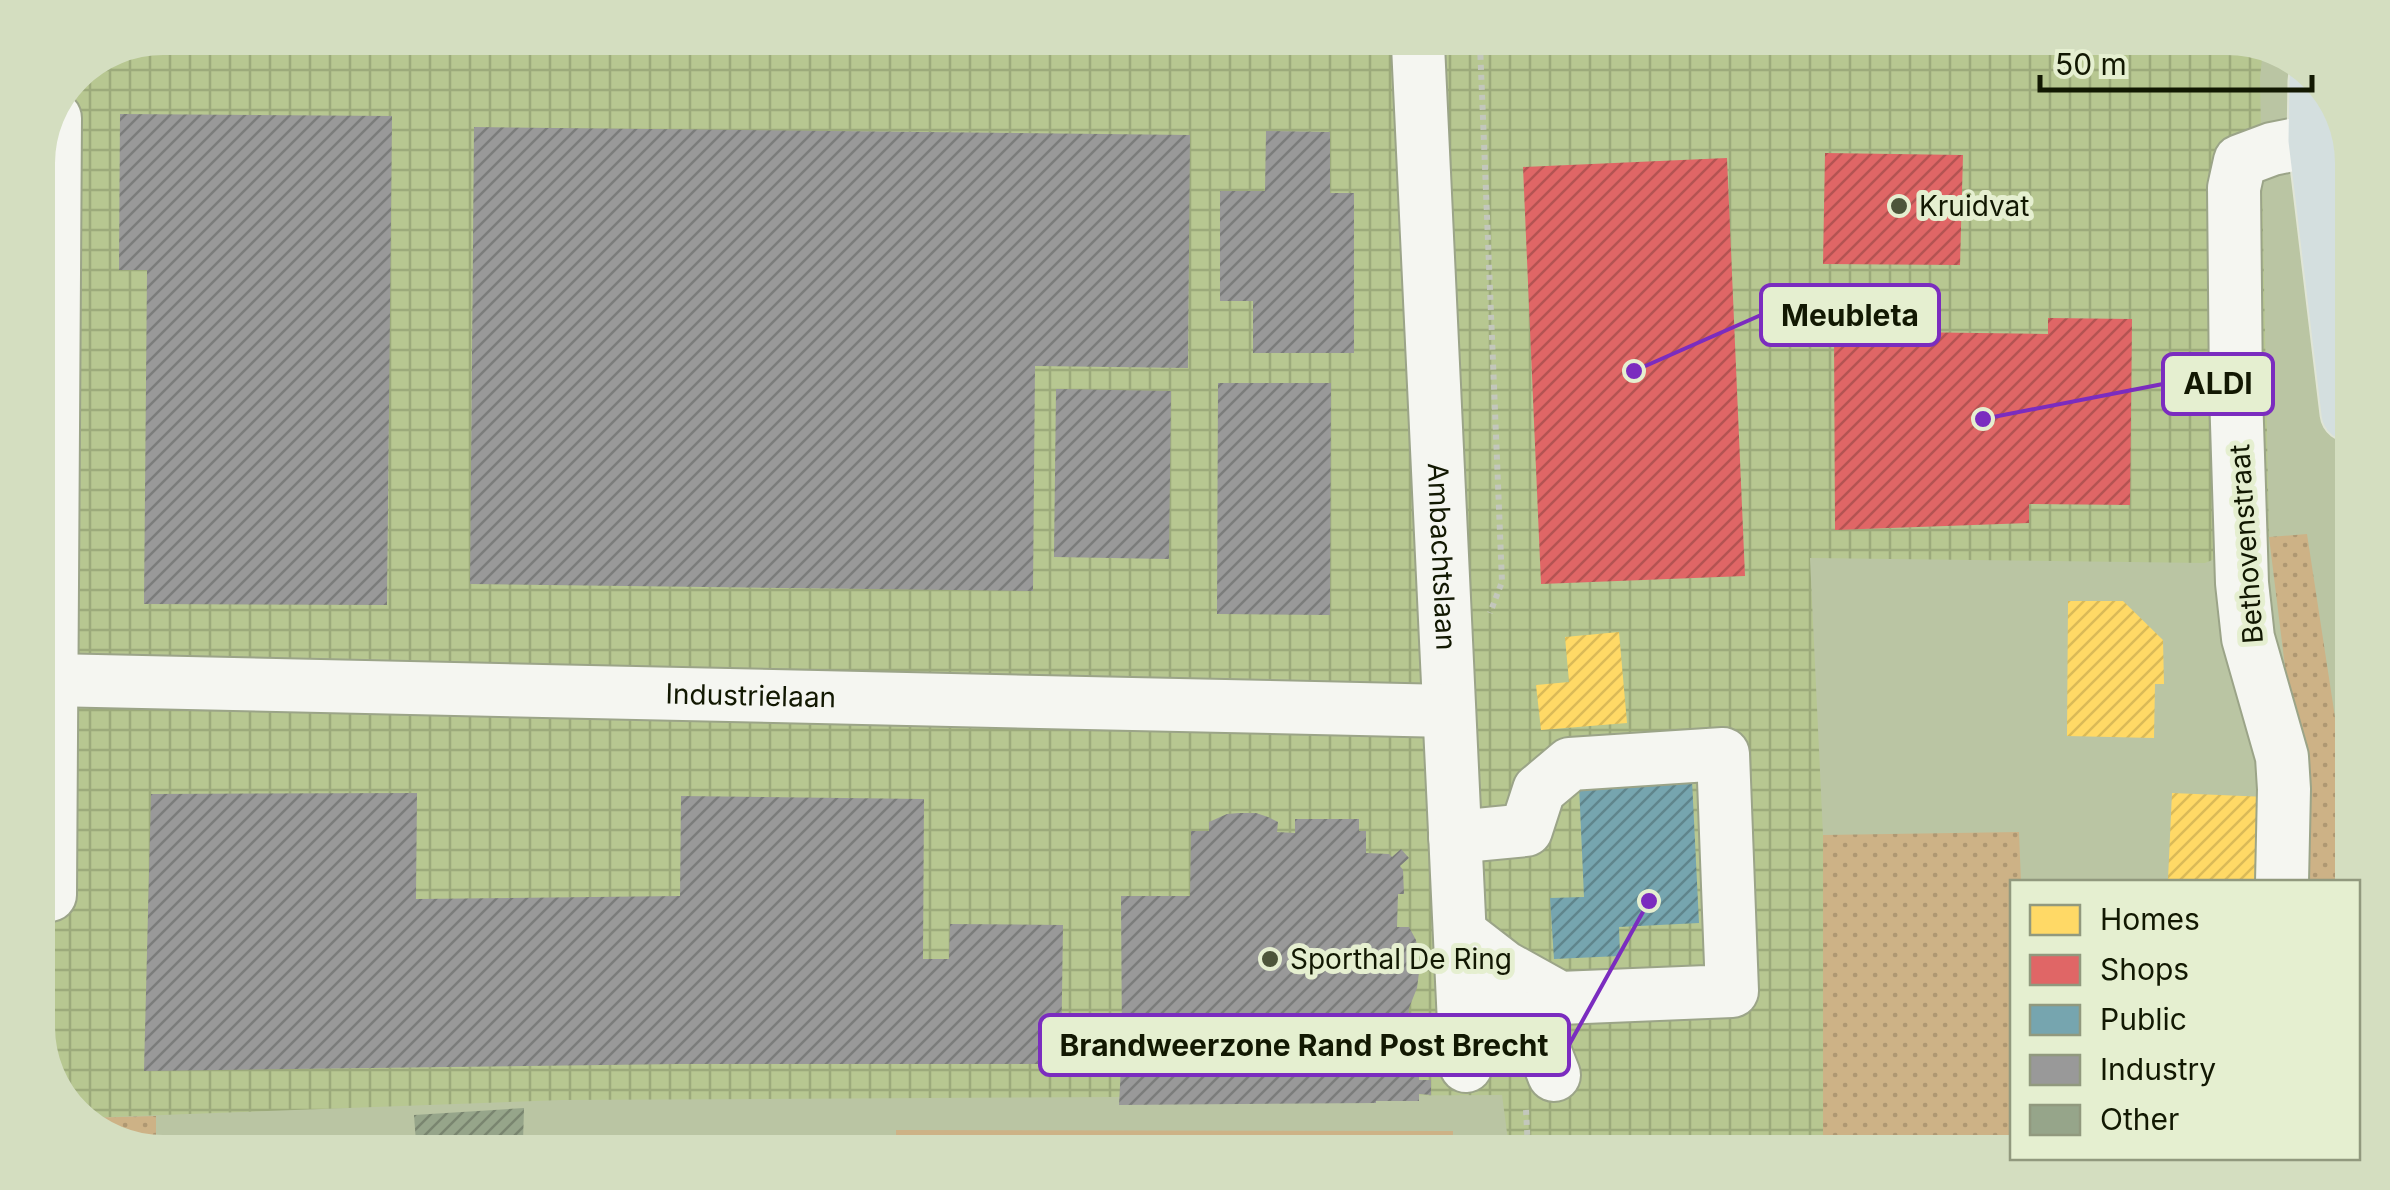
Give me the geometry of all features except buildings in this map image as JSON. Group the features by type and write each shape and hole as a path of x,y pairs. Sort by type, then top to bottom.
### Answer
{"main road":[{"path":"2317,103 2316,140 2335,298"}],"street":[{"name":"Ambachtslaan","path":"1418,55 1466,1066"},
{"name":"Bethovenstraat","path":"2282,880 2282,757 2248,638 2242,583 2234,188 2240,161 2272,149 2316,140"},
{"name":"Industrielaan","path":"55,680 1449,711"},
{"path":"1455,836 1526,830 1539,790 1570,764 1723,754 1732,991 1560,998 1504,967 1460,933"},
{"path":"1463,986 1521,1019 1543,1047 1554,1075"}],"path":[{"path":"1480,55 1502,582 1488,617"}],"shaded area":[{"path":"163,55 2227,55 2262,61 2269,537 2205,563 1810,558 1823,835 1823,1135 1507,1135 1502,1095 562,1100 103,1117 82,1098 66,1075 55,1034 55,156 66,115 103,73 142,57"},
{"path":"2307,534 2335,717 2335,880 2305,880 2303,813 2269,537"},
{"path":"2019,832 2021,880 2010,880 2010,1135 1823,1135 1823,835"},
{"path":"156,1116 156,1134 128,1129 104,1117"},
{"path":"896,1130 1453,1131 1453,1135 896,1135"}],"place":[{"name":"Kruidvat","path":"1899,206"},
{"name":"Meubleta","path":"1634,371"},
{"name":"ALDI","path":"1983,419"},
{"name":"Brandweerzone Rand Post Brecht","path":"1649,901"},
{"name":"Sporthal De Ring","path":"1270,959"}]}
